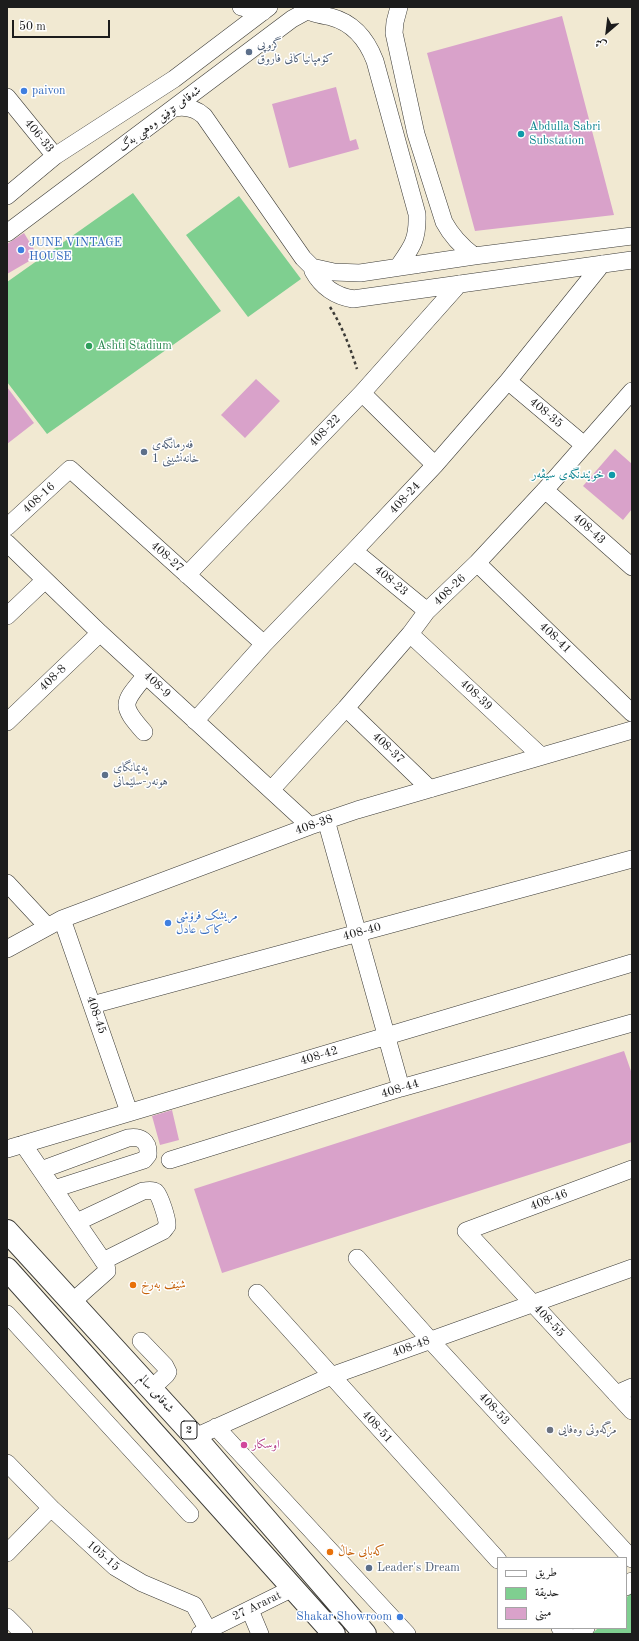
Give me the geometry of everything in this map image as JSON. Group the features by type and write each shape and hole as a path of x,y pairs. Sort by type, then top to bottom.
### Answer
{"main road":[{"name":"شەقامی سالم","path":"7,1231 195,1437 365,1634"},
{"name":"2","path":"7,1269 334,1634"}],"street":[{"path":"241,7 266,9"},
{"path":"399,7 394,33 416,134 444,222 450,234 458,243 474,256"},
{"path":"308,8 346,23 355,29 370,47 376,61 417,214 416,238 412,247 398,268"},
{"name":"شەقامی تۆفیق وەهبی بەگ","path":"7,233 308,8"},
{"name":"شەقامی تۆفیق وەهبی بەگ","path":"7,196 55,156 174,79 266,9"},
{"path":"204,116 200,102 202,93 209,82"},
{"path":"386,101 407,95"},
{"name":"406-33","path":"7,97 55,156"},
{"path":"175,108 183,106 193,108 204,116 301,254 314,269 313,272 334,294 353,299 632,260"},
{"path":"314,269 360,273 474,256 632,236"},
{"name":"408-24","path":"195,721 264,644 435,465 508,381 602,264"},
{"path":"353,299 352,288 356,277 360,273"},
{"name":"408-22","path":"187,575 362,393 459,284"},
{"name":"408-35","path":"508,381 584,445"},
{"name":"408-26","path":"271,790 346,708 410,634 427,611 477,563 545,490 632,391"},
{"path":"362,393 435,465"},
{"name":"408-27","path":"70,469 264,644"},
{"name":"408-16","path":"7,527 70,469"},
{"name":"408-43","path":"545,490 632,568"},
{"name":"408-9","path":"7,543 100,633 310,826"},
{"name":"408-23","path":"354,551 427,611"},
{"name":"408-41","path":"477,563 632,713"},
{"path":"7,616 45,580"},
{"name":"408-8","path":"7,722 100,633"},
{"name":"408-39","path":"410,634 541,756"},
{"path":"144,732 130,717 127,703 130,695 146,675"},
{"name":"408-37","path":"346,708 430,789"},
{"name":"408-38","path":"7,948 54,923 326,820 632,730"},
{"path":"326,820 401,1088"},
{"name":"408-40","path":"92,1005 632,859"},
{"path":"7,883 54,923"},
{"name":"408-45","path":"54,923 92,1005 129,1112"},
{"name":"408-42","path":"15,1146 632,963"},
{"name":"408-44","path":"170,1160 401,1088 632,1023"},
{"path":"41,1170 128,1138 141,1138 146,1144 148,1155 144,1160 54,1189"},
{"path":"15,1146 41,1170 106,1265 106,1271 72,1302"},
{"name":"408-46","path":"466,1231 632,1169"},
{"path":"77,1222 143,1191 152,1190 156,1192 163,1208 167,1226 163,1231 103,1261"},
{"name":"408-55","path":"466,1231 632,1411"},
{"name":"408-53","path":"357,1258 430,1340 632,1559"},
{"name":"408-48","path":"195,1437 331,1376 632,1268"},
{"name":"408-51","path":"258,1293 497,1559"},
{"path":"7,1314 190,1514"},
{"path":"140,1341 165,1366 168,1372 152,1389"},
{"path":"616,1394 632,1387"},
{"path":"216,1428 407,1634"},
{"name":"105-15","path":"7,1463 51,1508 114,1567 142,1584 194,1605 204,1632"},
{"path":"7,1553 51,1508"},
{"name":"27 Ararat","path":"204,1632 294,1588"},
{"path":"250,1610 260,1634"},
{"path":"7,1617 24,1634"}],"path":[{"path":"327,303 339,321 350,346 357,369"}],"green space":[{"name":"Ashti Stadium","path":"133,193 221,311 47,434 7,382 7,282"},
{"path":"239,196 301,279 248,317 186,235"},
{"path":"632,1592 632,1634 592,1634 597,1629 627,1629 627,1597"}],"building":[{"name":"Abdulla Sabri Substation","path":"562,16 614,215 475,231 427,53"},
{"path":"336,87 350,141 356,139 359,149 289,168 272,104"},
{"name":"JUNE VINTAGE HOUSE","path":"24,233 38,256 7,274 7,244"},
{"path":"256,379 280,401 245,438 221,415"},
{"path":"7,387 34,423 7,444"},
{"name":"خوێندنگەی سیڤەر","path":"615,449 632,464 632,509 623,520 583,486"},
{"path":"624,1051 632,1074 632,1142 222,1273 194,1189"},
{"path":"172,1110 179,1140 160,1145 152,1116"}],"place":[{"name":"گروپی کۆمپانیاکانی فاروق","path":"249,52"},
{"name":"paivon","path":"24,91"},
{"name":"Abdulla Sabri Substation","path":"521,134"},
{"name":"JUNE VINTAGE HOUSE","path":"21,250"},
{"name":"Ashti Stadium","path":"89,346"},
{"name":"فەرمانگەی خانەنشینی 1","path":"144,452"},
{"name":"خوێندنگەی سیڤەر","path":"612,475"},
{"name":"پەیمانگای هونەر-سلێمانی","path":"105,775"},
{"name":"مریشک فرۆشی کاک عادل","path":"168,923"},
{"name":"شێف بەرخ","path":"133,1285"},
{"name":"مزگەوتی وەفایی","path":"550,1430"},
{"name":"اوسكار","path":"244,1445"},
{"name":"کەبابی خاڵ","path":"330,1552"},
{"name":"Leader's Dream","path":"369,1568"},
{"name":"Shakar Showroom","path":"400,1617"}]}
